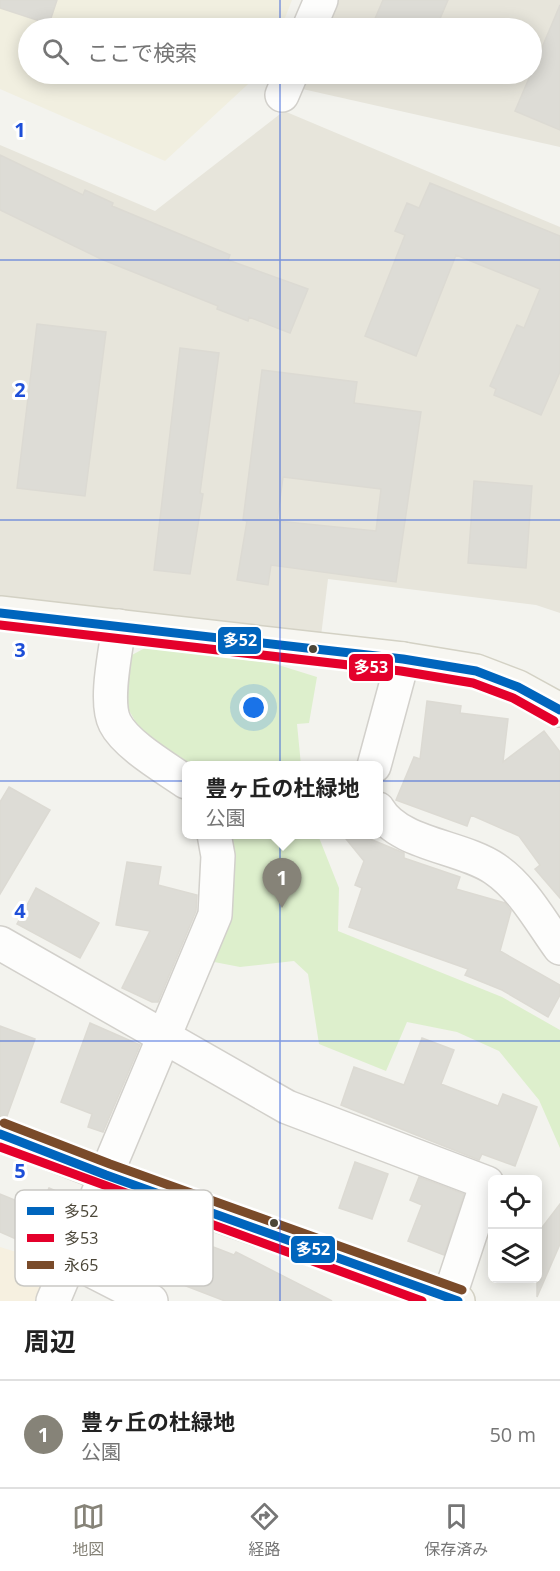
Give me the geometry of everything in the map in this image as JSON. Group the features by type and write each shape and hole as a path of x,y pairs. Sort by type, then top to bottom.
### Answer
{"street":[{"path":"313,18 321,0"},
{"path":"0,613 403,659 476,671 518,687 560,710"},
{"path":"119,626 111,695 114,722 127,739 182,779"},
{"path":"375,761 403,659"},
{"path":"383,818 410,835 476,858 497,870 516,888 560,948"},
{"path":"100,1190 215,915 218,856 215,839"},
{"path":"0,943 286,1107 487,1183 452,1300 213,1214"},
{"path":"0,1134 148,1190"},
{"path":"53,1301 60,1286"},
{"path":"122,1286 151,1301"}],"shaded area":[{"path":"0,0 292,0 285,18 18,18 18,84 248,84 165,161 0,89"},
{"path":"335,0 560,0 560,147 298,88 300,84 542,84 542,18 327,18"},
{"path":"284,111 560,227 560,613 536,605 328,579 321,636 0,597 0,145 155,211"},
{"path":"0,1247 15,1252 15,1286 45,1286 39,1301 0,1301"}],"green space":[{"path":"145,648 272,663 317,677 309,723 297,724 301,761 182,763 139,728 126,705 130,656"},
{"path":"229,839 320,839 339,888 338,931 502,997 560,1030 560,1148 539,1100 499,1051 457,1032 407,1022 386,1071 319,1044 308,974 294,961 240,967 209,961"}],"building":[{"path":"0,0 57,0 51,18 31,18 0,8"},
{"path":"383,0 448,0 440,18 375,18"},
{"path":"560,5 560,130 515,111 526,84 542,84 542,47"},
{"path":"0,155 83,195 85,190 113,203 112,206 230,255 228,260 308,289 290,333 249,317 248,321 217,309 218,306 101,259 0,210"},
{"path":"430,183 560,236 560,372 541,415 494,395 496,389 490,386 517,325 524,328 540,289 456,255 416,356 365,336 405,235 395,231 407,203 419,208"},
{"path":"37,324 106,332 85,496 17,488"},
{"path":"180,348 219,353 200,493 203,494 190,574 154,570"},
{"path":"262,370 357,382 354,403 421,412 396,582 271,565 268,585 237,580 247,521 243,520","holes":["283,477 381,489 376,531 277,521"]},
{"path":"474,481 532,486 526,568 468,563"},
{"path":"427,701 461,706 460,713 508,719 503,762 544,731 560,752 560,898 535,869 540,865 519,836 471,815 467,826 396,800 414,757 420,759"},
{"path":"9,787 50,810 0,894 0,802"},
{"path":"346,839 370,839 404,853 404,858 460,877 456,889 505,903 511,911 500,951 560,985 560,995 548,1017 502,990 465,975 468,969 349,927 362,888 355,885 364,861"},
{"path":"127,862 161,867 158,885 197,895 196,911 158,1002 152,1002 122,988 150,931 116,925"},
{"path":"36,888 99,923 80,958 17,924"},
{"path":"90,1023 140,1045 103,1132 88,1127 92,1114 61,1102"},
{"path":"0,1026 35,1039 7,1116 0,1116"},
{"path":"422,1038 454,1050 441,1084 498,1106 503,1094 537,1107 515,1166 482,1154 479,1160 341,1105 354,1067 404,1085"},
{"path":"355,1162 388,1174 372,1219 339,1208"},
{"path":"419,1177 464,1194 444,1255 408,1241 422,1205 410,1200"},
{"path":"0,1194 15,1200 15,1239 0,1232"},
{"path":"560,1204 560,1244 537,1297 537,1283 542,1283 542,1227"},
{"path":"213,1247 234,1255 236,1252 332,1301 225,1301 186,1286 213,1286"}],"transit line":[{"name":"多52","path":"0,613 403,659 476,671 518,687 560,710"},
{"name":"多53","path":"0,625 401,671 473,683 513,698 554,721"},
{"name":"永65","path":"4,1123 183,1190"},
{"name":"多52","path":"0,1134 148,1190"},
{"name":"多53","path":"0,1147 118,1190"},
{"name":"永65","path":"213,1201 462,1290"},
{"name":"多52","path":"213,1213 458,1301"},
{"name":"多53","path":"213,1225 422,1301"}],"place":[{"name":"豊ヶ丘の杜緑地","path":"282,908"}]}
